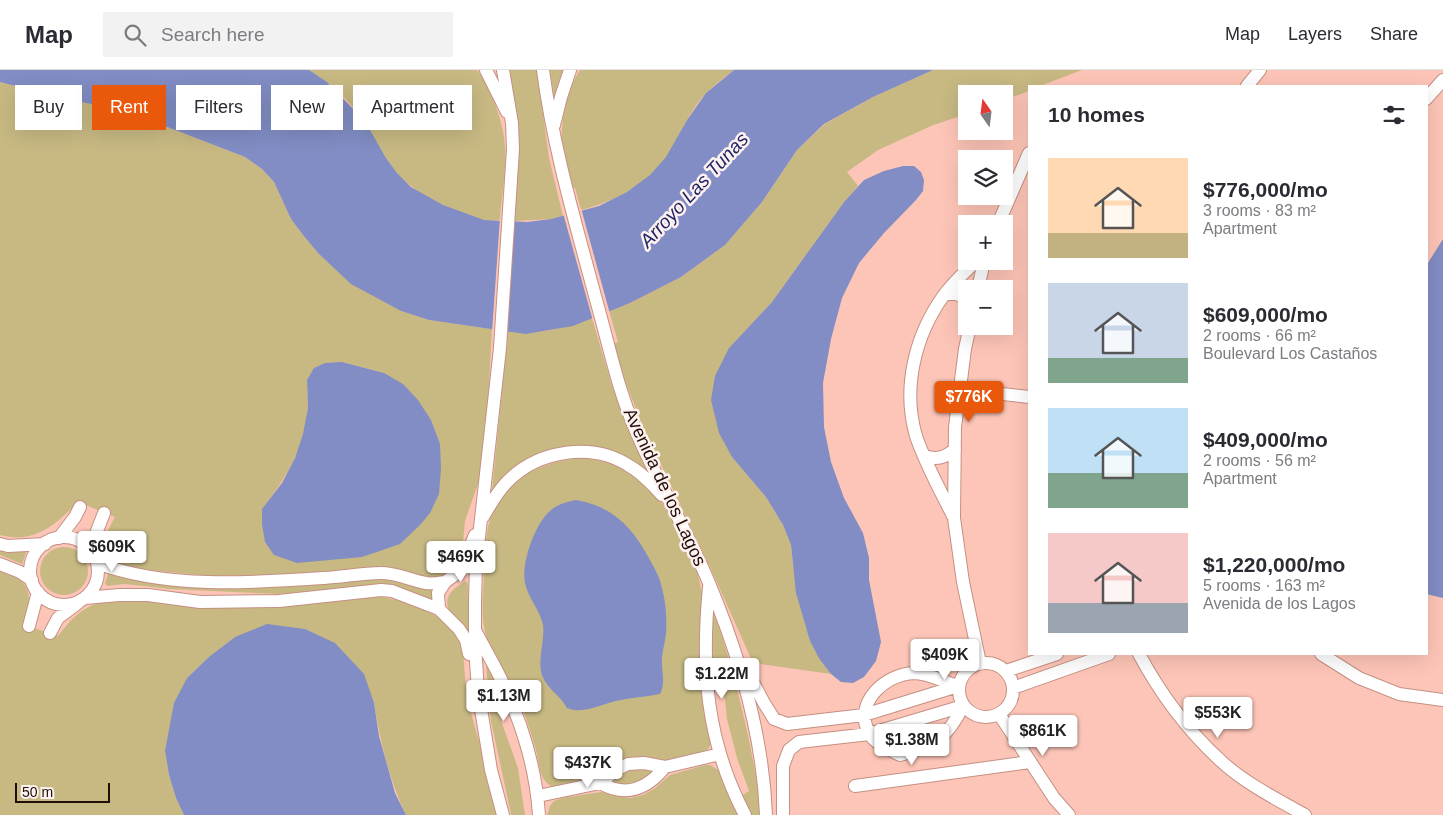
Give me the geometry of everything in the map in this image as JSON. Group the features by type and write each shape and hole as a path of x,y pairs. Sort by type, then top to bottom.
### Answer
{"street":[{"path":"486,70 512,123"},
{"path":"503,70 512,123 513,149 500,348 476,564 474,630 478,691 484,732 503,815"},
{"name":"Avenida de los Lagos","path":"543,70 566,190 622,391 635,430 709,583 730,636 739,665 758,736 766,815"},
{"path":"553,130 570,70"},
{"path":"1248,85 1260,70"},
{"path":"1428,97 1443,80"},
{"path":"1002,215 1028,154"},
{"path":"954,518 916,435 911,410 910,389 913,366 924,330 945,294 968,270"},
{"path":"945,294 958,295"},
{"path":"968,335 959,389 955,427 954,518 963,582 980,663"},
{"path":"959,389 1028,397"},
{"path":"924,456 933,459 942,458 955,449"},
{"path":"440,609 438,593 445,582 460,571 480,522 506,482 525,466 548,457 572,452 608,456 630,466 650,482 670,504"},
{"path":"58,538 75,517 80,507"},
{"path":"50,633 58,618 92,591 98,572 95,536 104,513"},
{"path":"445,582 428,583 381,573 271,581 181,580 117,570 97,561 90,549 81,542 70,538 58,538 45,544 37,551 32,560 30,570 32,580 38,592 46,600 57,604 69,605 82,600 119,594 148,595 200,602 279,601 381,590 392,591 440,609 466,640 469,650 473,701 476,714 484,732"},
{"path":"0,544 8,546 45,544"},
{"path":"0,564 20,572 32,580"},
{"path":"709,583 705,626 705,674 710,710 720,754 734,793 745,815"},
{"path":"29,626 38,592"},
{"path":"474,630 504,686 521,727 538,796 539,815"},
{"path":"730,636 774,719 787,724 864,715 958,686"},
{"path":"1006,671 1053,655"},
{"path":"1013,688 1105,655"},
{"path":"1140,655 1178,716 1221,762 1271,797 1305,815"},
{"path":"1323,655 1359,678 1399,694 1443,700"},
{"path":"980,663 996,664 1006,671 1013,688 1010,703 999,714 992,717 983,717 969,712 963,706 958,686 966,670 980,663"},
{"path":"958,686 915,673 899,675 875,690 868,701 864,715 869,734 882,745 900,755 928,747 943,737 963,706"},
{"path":"783,815 783,766 789,750 799,742 869,734 963,706"},
{"path":"999,714 1054,798 1070,815"},
{"path":"538,796 600,783 618,768 628,764 644,763 665,767 720,754"},
{"path":"855,786 1030,762"},
{"path":"600,783 610,789 622,792 635,789 650,783 665,767"}],"shaded area":[{"path":"309,70 477,70 492,96 504,137 505,164 500,220 484,220 473,217 448,208 424,195 395,171 369,130 472,130 472,85 353,85 353,109 343,96 343,85 331,85"},
{"path":"508,70 537,70 549,158 563,216 551,219 515,221 517,146"},
{"path":"550,70 567,70 556,98 554,97"},
{"path":"580,70 734,70 713,86 701,99 690,114 668,155 651,175 618,197 581,210 575,188 570,189 562,147 564,112 570,90"},
{"path":"933,70 1082,70 1043,85 1028,85 1028,91 1013,97 1013,85 958,85 958,117 931,126 878,150 847,172 858,186 844,202 772,302 729,348 732,457 766,497 783,525 791,545 793,566 820,660 831,674 753,663 711,569 643,427 613,344 618,342 609,311 630,303 681,277 725,245 762,202 797,150 825,124 873,97"},
{"path":"0,82 15,86 15,130 82,130 82,102 92,104 92,130 166,130 166,127 245,157 262,169 274,182 291,219 318,253 332,265 401,311 429,320 492,329 488,403 480,478 465,521 461,563 443,580 283,575 209,576 130,568 111,560 103,550 104,538 115,517 78,502 61,518 44,530 34,535 12,537 0,535","holes":["342,362 384,373 262,509 279,486 293,462 303,436 308,407 307,380"]},
{"path":"592,318 612,386 647,471 634,461 609,449 585,446 560,449 492,490 508,331 540,332"},
{"path":"583,458 613,464 631,472 647,484 665,507 692,559 703,597 700,636 701,670 712,743 706,752 673,760 658,760 614,767 585,781 552,787 542,776 523,710 487,639 482,607 487,533 491,516 499,501 509,488 521,478 550,464"},
{"path":"0,547 27,550 22,564 0,555"},
{"path":"59,547 69,547 78,551 84,557 88,571 84,585 78,591 69,595 59,595 50,591 44,585 40,576 40,566 44,557 50,551"},
{"path":"0,567 18,578 27,589 29,604 25,625 58,636 80,612 110,599 382,597 401,601 432,614 450,626 461,643 468,699 485,763 496,815 406,815 386,760 374,703 235,637 210,656 187,678 165,752 169,775 176,798 184,815 0,815"},
{"path":"108,574 170,583 314,585 393,579 434,591 433,601 408,590 392,586 277,594 169,589 125,584 107,586 105,583"},
{"path":"466,581 468,584 468,633 455,619 447,602 453,590"},
{"path":"713,612 721,632 742,708 755,769 761,815 751,815 741,796 749,791 737,758 727,719 721,660 712,660 710,645"},
{"path":"486,665 502,694 506,708 498,712 518,768 525,815 511,815 491,721"},
{"path":"710,765 720,771 739,815 547,815 554,801 562,798 601,792 630,798 643,795 655,788 670,775"},
{"path":"630,769 652,769 654,772 651,777 626,786 611,782"}],"water":[{"name":"Arroyo Las Tunas","path":"0,70 309,70 330,85 271,85 271,130 343,130 343,99 353,109 353,130 370,130 386,158 411,187 443,205 484,220 527,222 551,219 599,206 627,192 650,175 666,157 687,120 706,93 734,70 933,70 873,97 824,124 797,150 762,202 725,245 681,277 630,303 573,326 526,334 429,320 401,311 351,284 318,253 303,235 291,219 274,182 262,169 245,157 166,127 166,85 92,85 92,104 82,102 82,85 15,86 0,82"},
{"path":"903,166 914,166 921,172 924,180 923,191 859,263 842,298 831,339 823,383 824,427 831,462 844,498 863,533 869,558 869,580 881,642 876,661 864,677 853,683 841,682 831,674 820,660 810,641 796,593 791,545 783,525 766,497 732,457 719,433 711,400 715,376 729,348 772,302 844,202 864,180 884,171"},
{"path":"1443,239 1443,598 1428,594 1428,263"},
{"path":"342,362 384,373 403,384 418,400 431,420 440,444 439,494 430,513 400,544 362,557 297,563 274,555 265,542 262,509 282,483 295,458 303,434 308,408 307,380 314,368 325,363"},
{"path":"576,500 601,507 620,520 643,548 659,577 666,611 666,634 662,657 663,685 660,694 621,700 587,709 573,710 567,708 544,680 540,663 543,625 525,583 525,565 530,544 545,516 557,506"},
{"path":"267,624 305,629 335,643 364,674 374,703 379,736 395,793 406,815 184,815 176,798 169,775 165,751 174,703 187,678 210,656 235,637"}],"pier":[{"path":"581,208 610,314 593,321 563,213"},
{"path":"500,218 515,219 507,334 492,332"}]}
